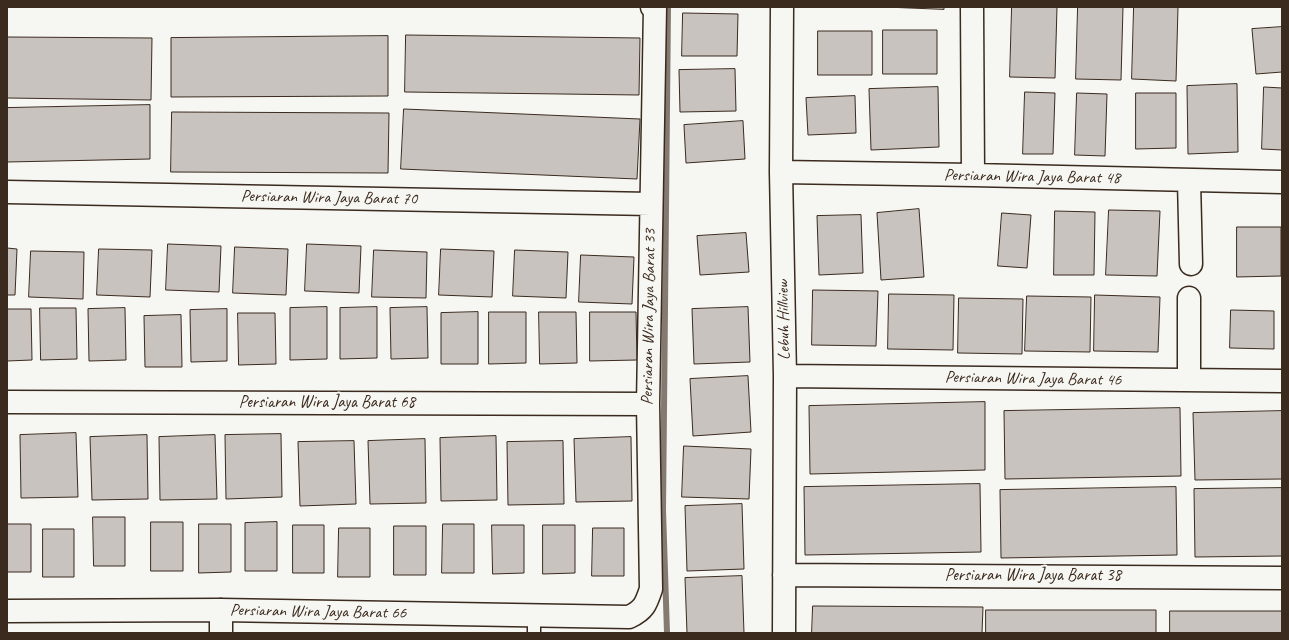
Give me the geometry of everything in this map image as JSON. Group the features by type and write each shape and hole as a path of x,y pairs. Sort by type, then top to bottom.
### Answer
{"street":[{"name":"Persiaran Wira Jaya Barat 33","path":"629,617 638,613 646,604 651,589 648,404 655,7"},
{"name":"Lebuh Hillview","path":"782,7 781,172 784,376 784,633"},
{"path":"972,7 972,175"},
{"name":"Persiaran Wira Jaya Barat 48","path":"781,172 1282,182"},
{"path":"1189,181 1191,264"},
{"name":"Persiaran Wira Jaya Barat 70","path":"7,192 651,204"},
{"path":"1189,298 1189,380"},
{"name":"Persiaran Wira Jaya Barat 46","path":"784,376 1282,381"},
{"name":"Persiaran Wira Jaya Barat 68","path":"7,402 648,404"},
{"name":"Persiaran Wira Jaya Barat 38","path":"784,575 1282,578"},
{"path":"221,610 221,633"},
{"name":"Persiaran Wira Jaya Barat 66","path":"7,611 221,610 534,624 629,617"}],"building":[{"path":"886,7 944,7 944,9"},
{"path":"1012,7 1057,7 1055,78 1010,77"},
{"path":"1078,7 1123,7 1121,80 1076,79"},
{"path":"1134,7 1178,7 1176,81 1132,79"},
{"path":"683,13 738,14 737,56 682,56"},
{"path":"1282,27 1282,72 1256,74 1252,29"},
{"path":"883,30 937,30 937,74 883,74"},
{"path":"818,31 872,31 872,75 818,75"},
{"path":"406,35 640,38 639,95 405,92"},
{"path":"388,36 388,96 171,97 171,38"},
{"path":"7,37 152,38 151,100 7,98"},
{"path":"735,69 736,111 680,112 679,70"},
{"path":"1237,84 1238,152 1188,154 1187,86"},
{"path":"938,87 939,147 871,150 869,89"},
{"path":"1264,87 1282,88 1282,150 1262,149"},
{"path":"1025,92 1055,93 1053,154 1023,154"},
{"path":"1077,93 1107,94 1105,156 1075,155"},
{"path":"1136,93 1176,93 1176,148 1136,149"},
{"path":"855,96 856,133 808,135 806,98"},
{"path":"150,105 150,159 7,162 7,108"},
{"path":"404,109 640,119 637,179 401,169"},
{"path":"172,112 389,113 388,173 171,172"},
{"path":"743,121 745,159 686,163 684,125"},
{"path":"919,209 924,277 881,280 877,213"},
{"path":"1109,210 1160,211 1157,276 1106,275"},
{"path":"1055,211 1095,212 1094,275 1054,275"},
{"path":"1002,213 1031,215 1027,268 998,266"},
{"path":"861,215 863,273 819,275 817,216"},
{"path":"1237,227 1281,227 1281,276 1237,277"},
{"path":"746,233 749,272 700,275 697,236"},
{"path":"168,244 221,246 219,292 166,290"},
{"path":"307,244 361,246 359,293 305,291"},
{"path":"235,247 288,249 286,295 233,293"},
{"path":"7,248 17,249 15,295 7,295"},
{"path":"99,249 152,250 150,297 97,295"},
{"path":"441,249 494,251 492,297 439,295"},
{"path":"374,250 427,252 426,298 372,297"},
{"path":"515,250 568,252 566,298 513,296"},
{"path":"31,251 84,252 83,299 29,297"},
{"path":"581,255 634,257 632,304 579,302"},
{"path":"813,290 878,291 876,346 812,345"},
{"path":"889,294 954,295 953,350 888,349"},
{"path":"1095,295 1160,297 1158,352 1094,351"},
{"path":"1027,296 1091,297 1090,352 1025,351"},
{"path":"959,298 1023,299 1022,354 958,353"},
{"path":"327,307 327,359 290,360 290,308"},
{"path":"377,307 377,358 340,359 340,308"},
{"path":"427,307 428,358 391,359 390,308"},
{"path":"748,307 750,362 694,364 692,309"},
{"path":"40,308 76,308 77,359 41,360"},
{"path":"125,308 126,360 89,361 88,309"},
{"path":"7,309 31,309 32,360 7,361"},
{"path":"227,309 227,361 191,362 190,310"},
{"path":"1231,310 1274,311 1274,349 1230,348"},
{"path":"478,312 478,364 441,364 441,313"},
{"path":"489,312 526,312 526,363 489,364"},
{"path":"539,312 576,312 577,363 540,364"},
{"path":"590,312 636,312 637,360 590,361"},
{"path":"238,313 275,313 276,364 239,365"},
{"path":"181,315 182,367 145,367 144,316"},
{"path":"748,376 751,432 693,436 690,379"},
{"path":"985,402 985,470 810,474 809,406"},
{"path":"1180,408 1181,476 1005,479 1004,411"},
{"path":"1282,411 1282,479 1195,480 1193,413"},
{"path":"76,433 78,497 21,498 20,435"},
{"path":"281,434 282,497 226,499 225,435"},
{"path":"147,435 148,499 92,500 90,437"},
{"path":"215,435 217,499 160,500 159,437"},
{"path":"496,436 497,500 441,501 440,438"},
{"path":"631,437 632,501 576,502 574,439"},
{"path":"425,439 426,503 370,504 368,441"},
{"path":"354,441 356,504 300,506 298,442"},
{"path":"563,441 564,504 508,505 507,442"},
{"path":"684,446 751,449 749,499 682,497"},
{"path":"980,484 981,552 805,555 804,487"},
{"path":"1176,487 1177,555 1001,558 1000,490"},
{"path":"1282,488 1282,556 1195,557 1194,489"},
{"path":"742,504 744,569 687,571 685,506"},
{"path":"93,517 125,517 125,566 94,566"},
{"path":"151,522 183,522 183,571 151,571"},
{"path":"277,522 277,571 245,571 245,523"},
{"path":"7,524 31,524 31,572 7,572"},
{"path":"199,524 231,524 231,572 199,573"},
{"path":"443,524 474,524 474,573 442,573"},
{"path":"293,525 324,525 324,573 293,573"},
{"path":"492,525 524,525 524,573 493,574"},
{"path":"543,525 575,525 575,573 543,574"},
{"path":"394,526 426,526 426,575 394,575"},
{"path":"339,528 370,528 370,577 338,577"},
{"path":"593,528 624,528 624,576 592,576"},
{"path":"43,529 74,529 74,577 43,577"},
{"path":"742,576 744,633 687,633 685,578"},
{"path":"813,606 983,607 982,633 812,633"},
{"path":"986,610 1156,610 1156,633 986,633"},
{"path":"1170,611 1282,611 1282,633 1170,633"}],"waterway":[{"path":"667,633 663,510 668,7"}]}
